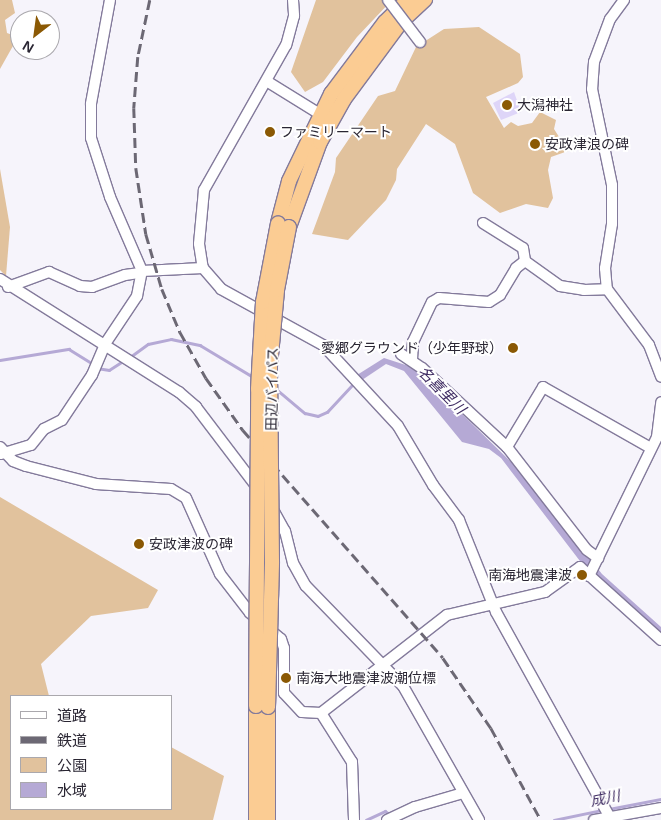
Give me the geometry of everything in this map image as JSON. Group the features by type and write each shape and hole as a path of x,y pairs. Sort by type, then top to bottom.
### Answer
{"highway":[{"name":"田辺バイパス","path":"256,820 272,562 270,366 283,225 307,172 325,117 348,67 385,22 408,0"},
{"name":"田辺バイパス","path":"325,117 396,29 425,0"},
{"name":"田辺バイパス","path":"262,707 268,820"}],"street":[{"path":"2,452 31,445 44,429 62,420 92,375 105,344 137,296 141,272 110,197 91,138 90,104 110,0"},
{"path":"293,0 292,30 268,82 204,190 199,244 203,268 221,289 323,345 398,426 433,484 459,520 492,602 609,816"},
{"path":"388,0 420,42"},
{"path":"624,0 600,42 593,80 599,132 612,185 612,224 605,268 607,289 659,360 661,377"},
{"path":"268,82 325,117"},
{"path":"412,360 413,342 432,302 439,298 489,302 500,295 524,261 523,248 482,223"},
{"path":"524,261 560,286 584,290 607,289"},
{"path":"8,287 49,272 80,286 92,287 125,275 141,272 203,268"},
{"path":"0,279 8,287 139,364 196,407 278,517 293,563 306,586 403,686 479,820"},
{"path":"402,354 412,360 507,447 597,559"},
{"path":"507,447 543,387 651,448"},
{"path":"590,575 656,437 661,402"},
{"path":"2,452 26,466 96,484 155,486 171,489 186,498 220,574 250,613 281,639 284,648 284,693 302,712 322,713 447,614 492,602 545,592 580,567 661,640"},
{"path":"322,713 352,762 354,820"},
{"path":"387,820 415,807 463,792"},
{"path":"594,820 661,808"}],"green space":[{"path":"0,0 12,0 14,10 10,10 10,16 5,20 7,33 10,34 10,51 0,69"},
{"path":"316,0 392,0 357,37 323,82 305,92 291,72"},
{"path":"479,27 520,54 523,77 518,83 486,97 504,128 511,122 518,126 532,123 540,112 556,120 554,129 568,151 551,157 548,170 553,198 548,208 526,204 500,213 473,193 455,144 426,124 397,169 396,180 386,200 348,240 312,234 335,172 336,158 378,96 395,91 416,47 444,29"},
{"path":"0,169 10,227 6,276 0,270"},
{"path":"0,497 158,590 148,608 91,616 41,664 49,695 10,695 10,810 172,810 172,748 224,776 213,820 0,820"}],"water":[{"path":"384,358 415,368 512,463 602,574 661,627 661,637 583,565 501,458 489,449 462,442 404,371 386,364 362,380 357,375"}],"building":[{"path":"514,92 521,112 501,120 493,103"}],"waterway":[{"name":"名喜里川","path":"130,357 148,344 171,339 200,345 255,378"},
{"name":"名喜里川","path":"0,360 69,349 93,364"},
{"name":"名喜里川","path":"97,368 109,370 123,361"},
{"name":"名喜里川","path":"275,388 305,413 318,416 327,412 354,383"},
{"name":"成川","path":"609,809 661,799"},
{"name":"成川","path":"554,820 602,810"},
{"name":"成川","path":"366,820 385,811 391,815"}],"railway":[{"path":"150,0 138,57 134,108 136,168 146,234 162,289 180,332 206,378 243,430 443,658 491,728 541,820"}],"place":[{"name":"大潟神社","path":"507,105"},
{"name":"ファミリーマート","path":"270,132"},
{"name":"安政津浪の碑","path":"535,144"},
{"name":"愛郷グラウンド（少年野球）","path":"513,348"},
{"name":"安政津波の碑","path":"139,544"},
{"name":"南海地震津波","path":"582,575"},
{"name":"南海大地震津波潮位標","path":"286,678"}]}
